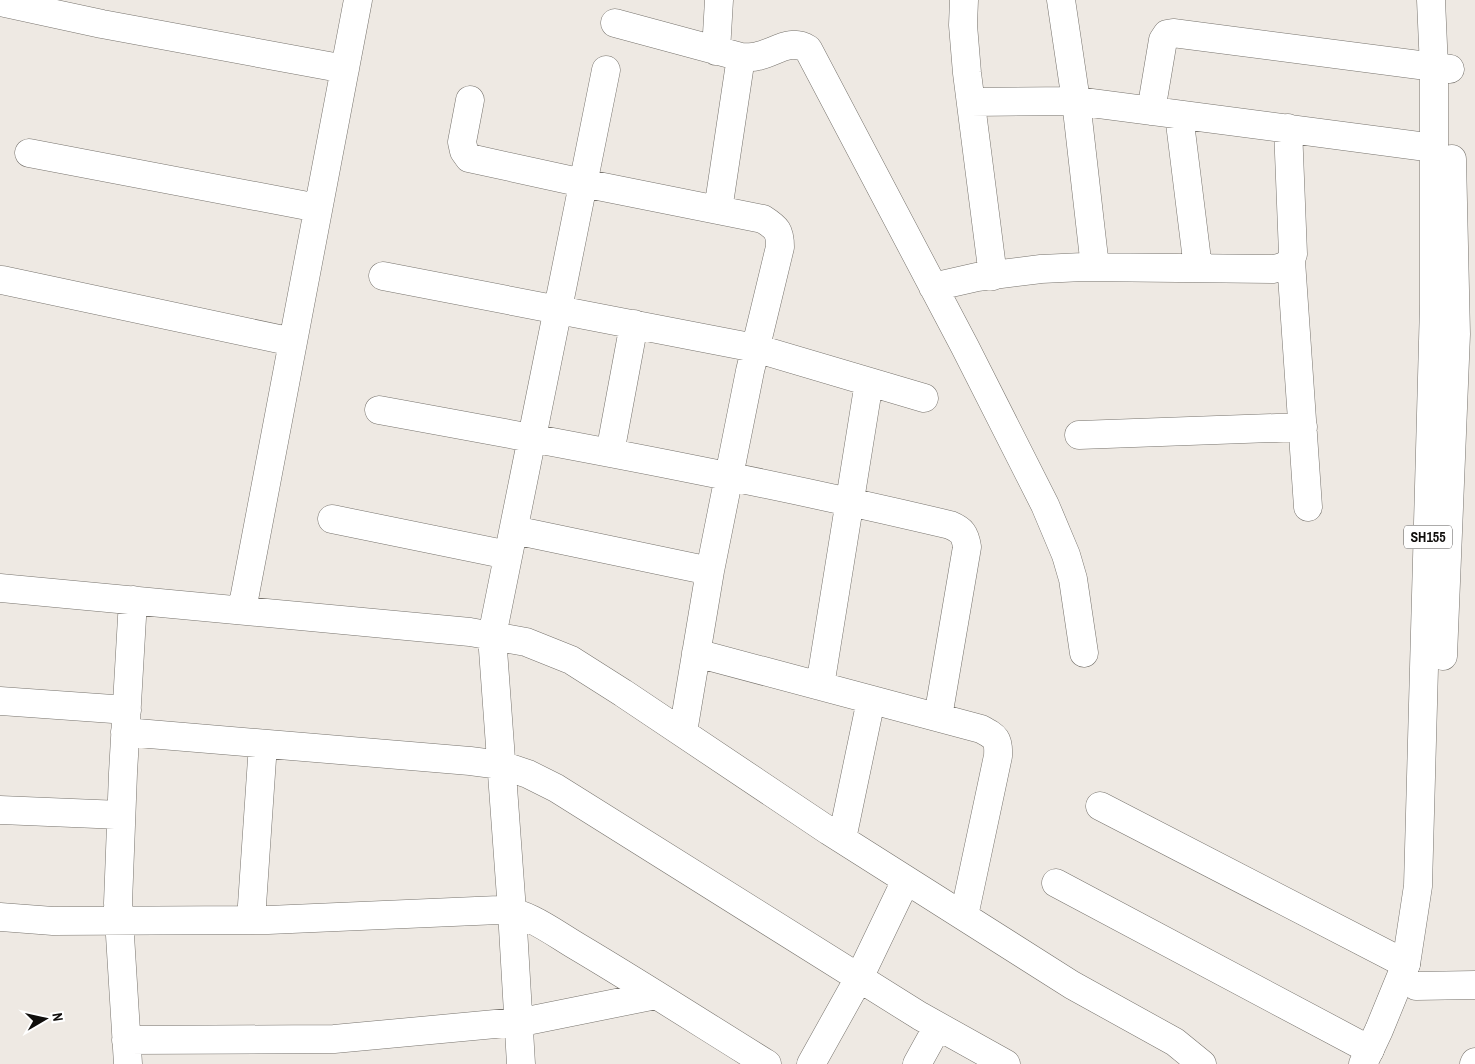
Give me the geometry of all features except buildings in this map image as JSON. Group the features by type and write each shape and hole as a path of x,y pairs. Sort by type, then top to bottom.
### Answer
{"street":[{"path":"242,610 358,0"},
{"path":"718,210 729,54 719,0"},
{"path":"964,0 963,25 971,102 993,276"},
{"path":"1061,0 1076,101 1095,268"},
{"name":"SH155","path":"1371,1059 1411,975 1423,958 1430,898 1451,470 1456,324 1442,69 1431,0"},
{"name":"SH155","path":"1411,975 1418,886 1434,305 1434,148 1448,0"},
{"path":"0,2 102,24 345,69"},
{"path":"615,23 729,54 756,57 790,44 801,44 808,49 933,287 1044,505 1066,556 1072,579 1084,653"},
{"path":"1152,111 1163,40 1167,34 1173,33 1442,69"},
{"path":"520,1064 512,911 492,636 606,70"},
{"path":"470,100 462,142 464,152 470,158 763,219 774,226 780,235 780,247 755,348 710,571 683,732"},
{"path":"971,102 1076,101 1434,148"},
{"path":"1179,114 1198,268"},
{"path":"933,287 977,277 1041,269 1273,269 1284,267 1291,261 1294,254 1288,128"},
{"path":"29,153 318,208"},
{"path":"1291,261 1308,507"},
{"path":"383,276 755,348 924,398"},
{"path":"2,280 293,342"},
{"path":"610,453 634,324"},
{"path":"820,686 869,382"},
{"path":"380,410 729,475 850,501 950,525 961,530 966,537 967,547 938,717"},
{"path":"1079,435 1303,427"},
{"path":"332,519 511,542 710,571"},
{"path":"0,588 470,632 526,642 571,660 906,880 1072,985 1175,1042 1202,1064"},
{"path":"133,600 118,903 127,1052 334,1039 518,1022 656,995"},
{"path":"696,653 938,717 992,734 998,743 998,756 964,916"},
{"path":"842,839 871,700"},
{"path":"0,701 263,744 470,761 501,766 528,774 556,788 938,1026 1006,1064"},
{"path":"251,920 263,744"},
{"path":"1100,806 1411,975 1475,985"},
{"path":"0,810 121,815"},
{"path":"811,1064 859,978 906,880"},
{"path":"1056,883 1371,1059"},
{"path":"0,916 53,921 251,920 512,911 582,949 767,1064"},
{"path":"917,1064 938,1026"}]}
